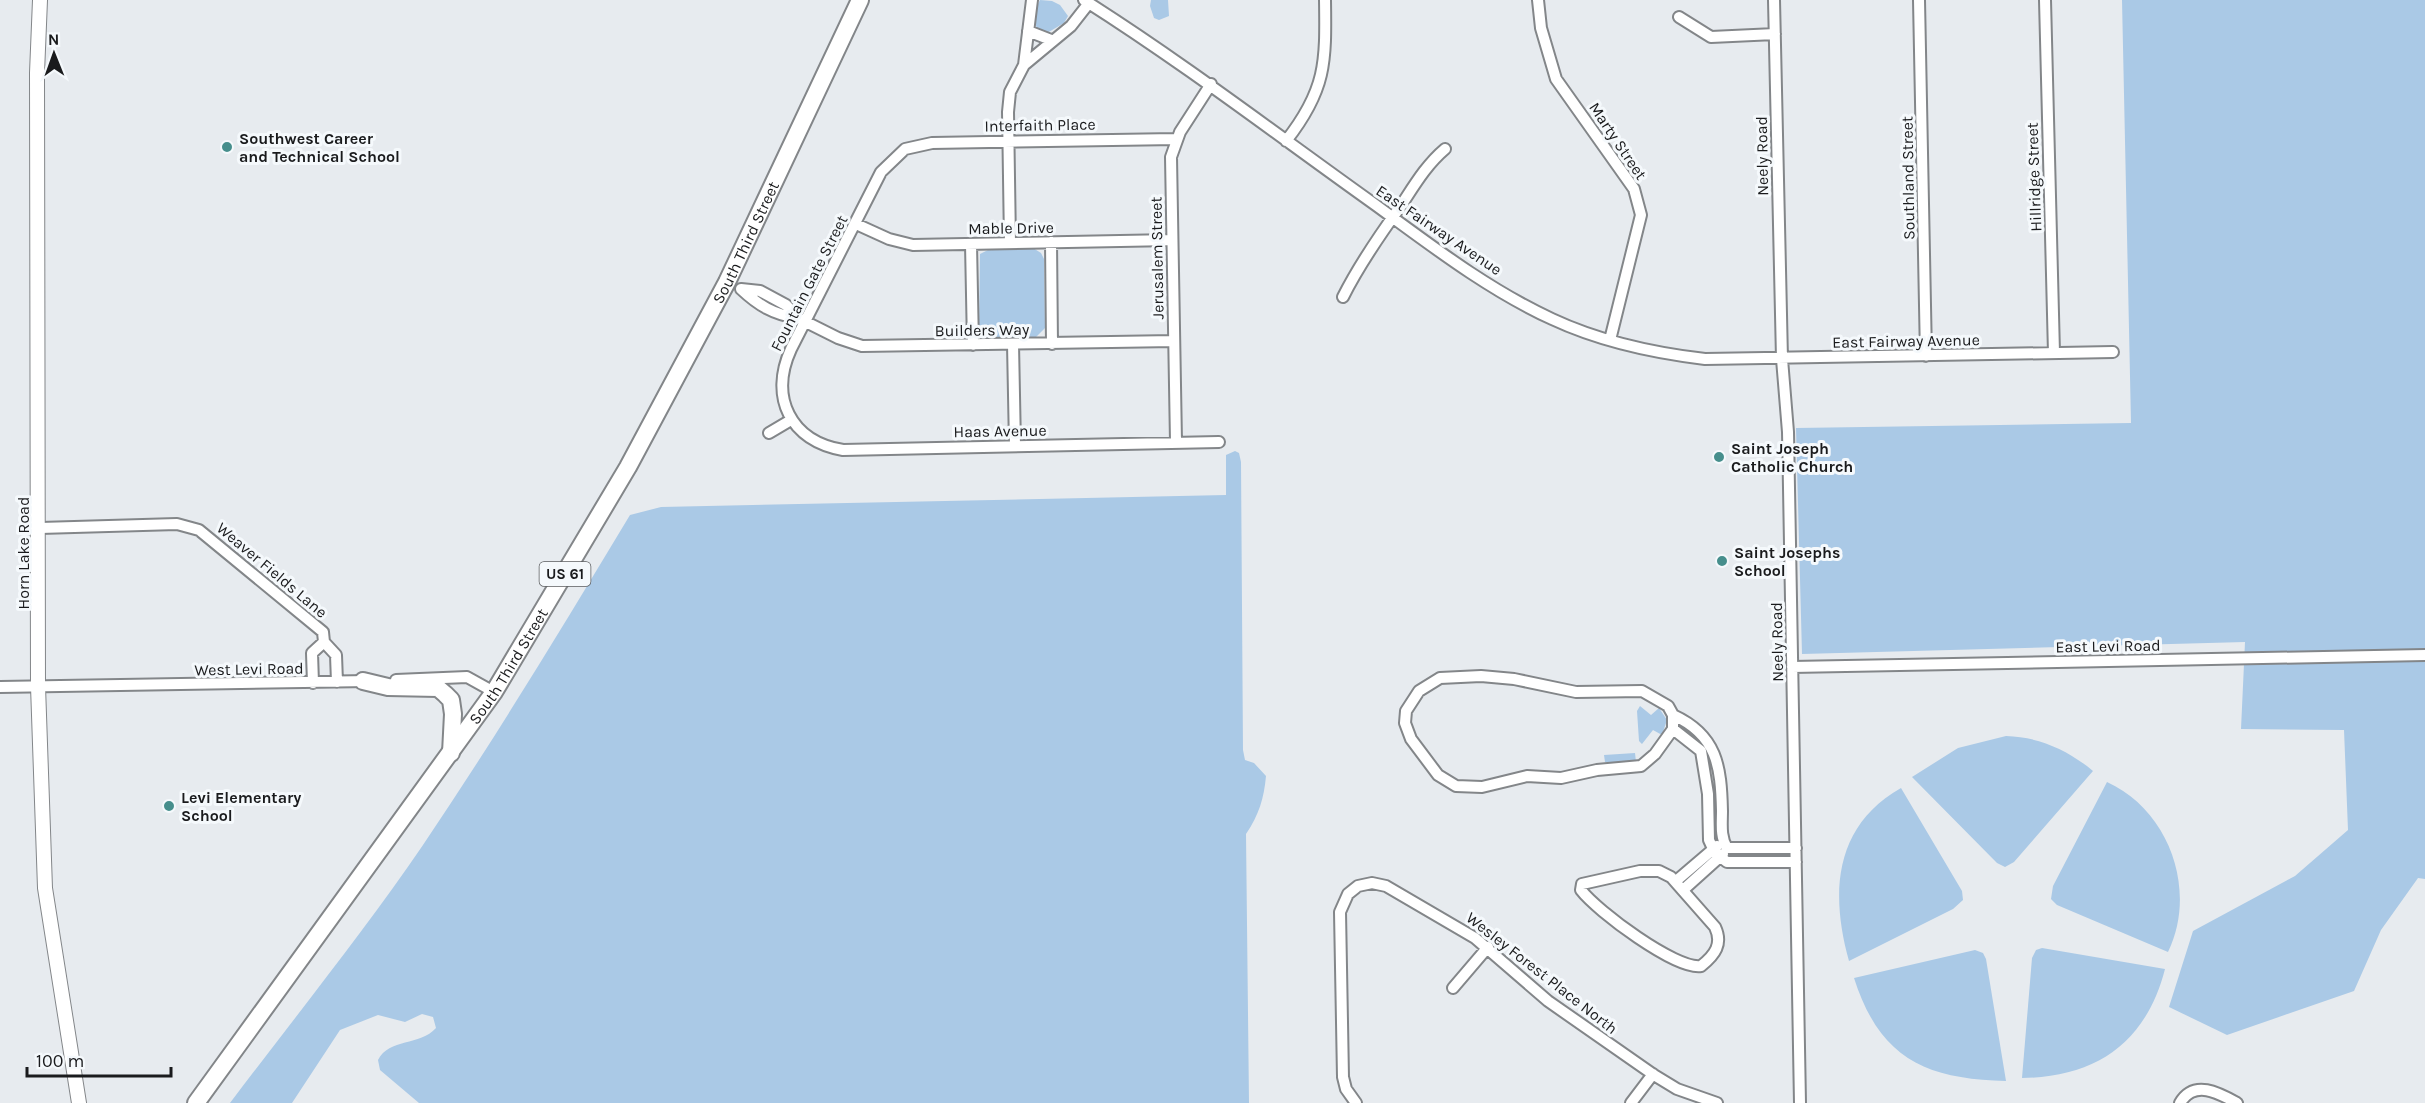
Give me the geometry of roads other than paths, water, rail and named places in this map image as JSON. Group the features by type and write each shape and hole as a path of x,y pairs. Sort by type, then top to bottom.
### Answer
{"highway":[{"name":"South Third Street","path":"196,1103 494,692 734,286 860,0"},
{"path":"363,681 388,687 438,688 445,693 451,700 453,714 451,753"}],"main road":[{"name":"Horn Lake Road","path":"40,0 37,73 40,528 38,686 45,888 79,1103"}],"street":[{"path":"1010,243 1009,98 1024,65 1032,0"},
{"path":"1286,141 1306,116 1318,89 1324,66 1325,0"},
{"name":"Marty Street","path":"1538,0 1541,28 1556,79 1634,189 1641,214 1610,340"},
{"name":"Neely Road","path":"1774,0 1782,359 1788,432 1800,1103"},
{"name":"Southland Street","path":"1919,0 1926,356"},
{"name":"Hillridge Street","path":"2045,0 2054,352"},
{"path":"1024,65 1071,26 1086,1"},
{"name":"East Fairway Avenue","path":"1086,1 1211,84 1459,266 1553,320 1610,340 1672,355 1705,359 2113,352"},
{"path":"1679,17 1711,37 1774,34"},
{"path":"1028,31 1052,40"},
{"name":"Jerusalem Street","path":"1176,442 1171,163 1176,140 1211,84"},
{"name":"Interfaith Place","path":"905,149 926,143 1176,140"},
{"name":"Fountain Gate Street","path":"791,420 783,401 783,372 802,320 856,224 881,172 905,149"},
{"path":"1343,297 1354,274 1392,217 1432,160 1445,149"},
{"name":"Mable Drive","path":"856,224 889,239 908,244 1172,240"},
{"path":"1051,242 1052,344"},
{"path":"971,244 973,345"},
{"name":"Builders Way","path":"734,286 760,291 786,304 802,320 862,346 1174,341"},
{"path":"1013,344 1015,446"},
{"path":"769,433 791,420"},
{"name":"Haas Avenue","path":"791,420 820,443 843,450 1219,442"},
{"name":"Weaver Fields Lane","path":"40,528 177,524 199,530 323,632 324,642 312,653 313,682"},
{"path":"324,642 336,655 337,682"},
{"name":"East Levi Road","path":"1792,668 2425,655"},
{"path":"1481,676 1514,679 1576,692 1642,691 1668,706 1673,715 1673,729 1655,754 1641,766 1597,770 1561,778 1512,777 1482,787 1466,788 1456,786 1438,776 1411,739 1405,723 1408,707 1425,686 1440,678 1481,676"},
{"name":"West Levi Road","path":"0,687 337,682 467,677 494,692"},
{"path":"1673,715 1690,724 1709,741 1713,749 1726,845 1721,858 1683,890"},
{"path":"1673,729 1701,751 1709,805 1709,834 1712,850 1727,861 1796,862"},
{"path":"1709,805 1722,805"},
{"path":"1676,881 1712,850 1726,845 1747,849 1796,848"},
{"path":"1747,849 1747,862"},
{"path":"1640,871 1659,871 1676,881 1715,927 1719,937 1716,951 1701,966 1683,964 1648,943 1604,913 1583,893 1581,887 1582,884 1640,871"},
{"name":"Wesley Forest Place North","path":"1353,1100 1342,1071 1341,907 1348,894 1366,884 1383,885 1456,925 1488,947 1548,1001 1653,1074 1682,1092 1717,1103"},
{"path":"1453,988 1488,947"},
{"path":"1630,1103 1653,1074"},
{"path":"2180,1103 2192,1091 2201,1089 2213,1090 2237,1103"}],"place":[{"name":"Southwest Career and Technical School","path":"227,147"},
{"name":"Saint Joseph Catholic Church","path":"1719,457"},
{"name":"Saint Josephs School","path":"1722,561"},
{"name":"Levi Elementary School","path":"169,806"}]}
